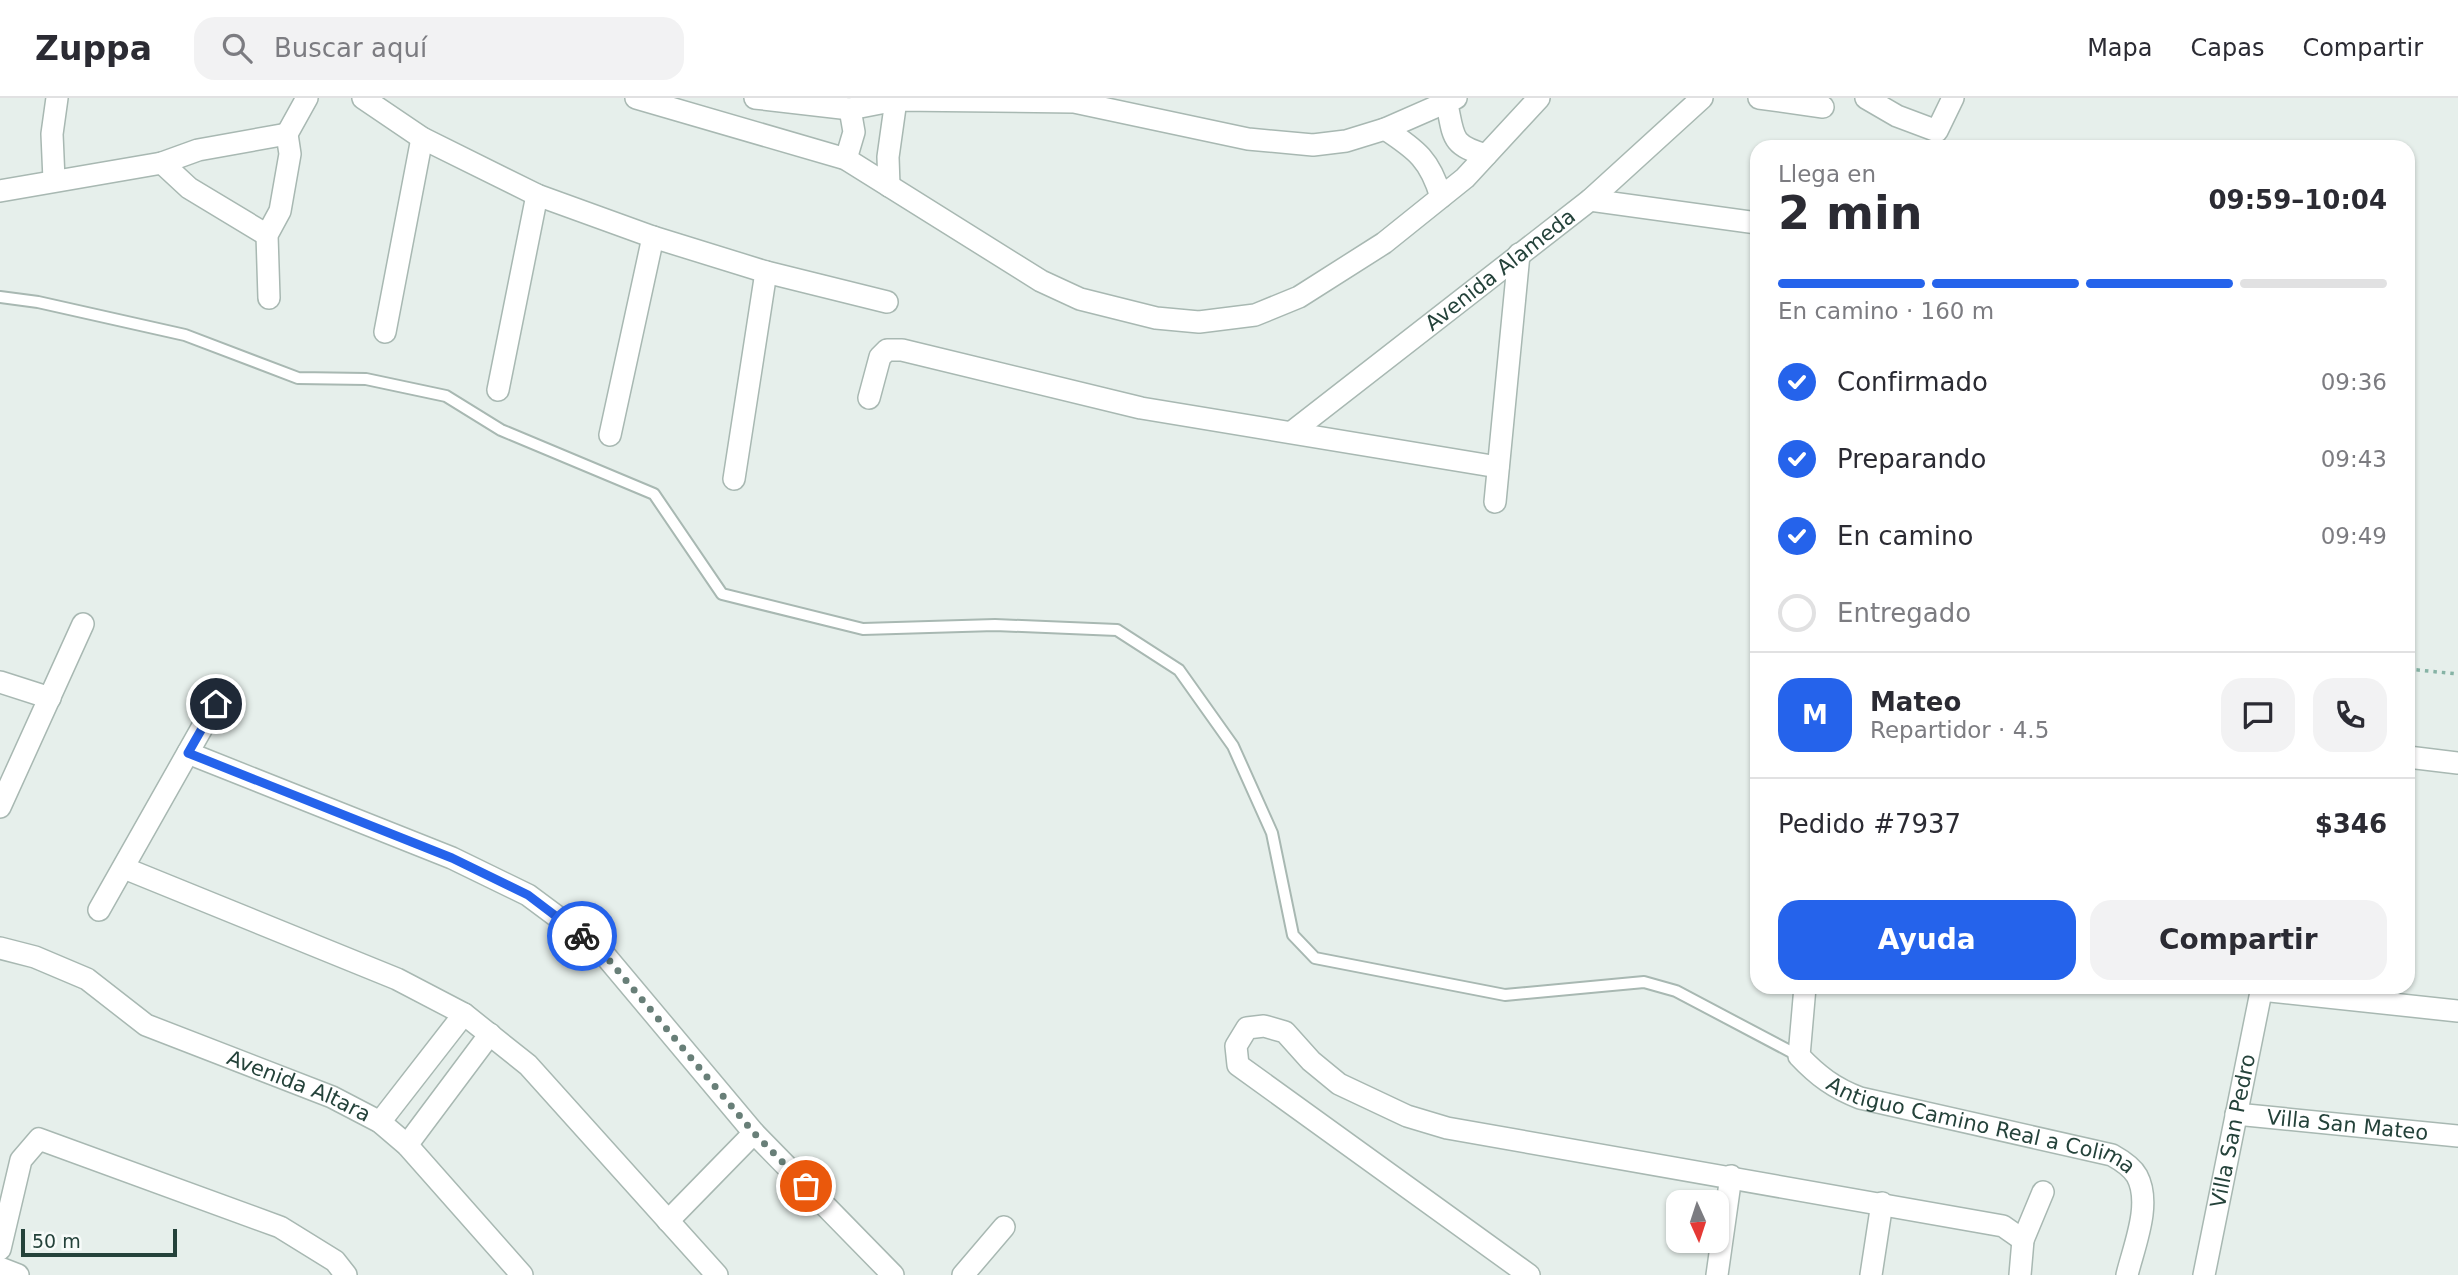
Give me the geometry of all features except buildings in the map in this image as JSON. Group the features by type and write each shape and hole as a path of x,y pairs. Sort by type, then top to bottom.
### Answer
{"street":[{"path":"54,180 52,134 57,98"},
{"path":"269,298 267,234 280,211 290,154 286,134 307,98"},
{"path":"363,98 422,138 537,195 653,237 766,272 887,302"},
{"path":"636,98 846,159 1041,281 1080,299 1156,318 1199,322 1255,315 1299,297 1384,243 1441,197 1486,155 1527,115 1539,98"},
{"path":"755,98 850,109 895,100 1074,102 1279,144 1313,145 1346,141 1385,129 1451,101 1453,134 1463,148 1486,155"},
{"name":"Avenida Alameda","path":"1293,432 1471,296 1519,254 1590,200 1702,98"},
{"path":"1759,98 1823,107"},
{"path":"1866,98 1901,107 1937,131 1953,98"},
{"path":"889,186 887,157 895,100"},
{"path":"846,159 854,132 850,109"},
{"path":"1385,129 1416,150 1434,171 1441,197"},
{"path":"0,191 162,163 198,150 286,134"},
{"path":"385,332 422,138"},
{"path":"162,163 189,188 267,234"},
{"path":"498,390 537,195"},
{"path":"1590,200 1750,222"},
{"path":"610,435 653,237"},
{"path":"1495,502 1519,254"},
{"path":"734,479 766,272"},
{"path":"869,398 880,357 887,350 902,350 1141,408 1498,467"},
{"path":"0,807 83,624"},
{"path":"0,682 50,698"},
{"path":"99,910 216,704"},
{"path":"188,753 452,858 528,895 598,947 754,1133 893,1275"},
{"path":"2415,758 2458,763"},
{"path":"124,868 397,979 464,1014 528,1065 717,1275"},
{"name":"Avenida Altara","path":"0,948 35,957 87,979 146,1026 332,1097 380,1122 407,1145 522,1275"},
{"path":"1799,1056 1804,994"},
{"name":"Villa San Pedro","path":"2204,1275 2260,994"},
{"path":"2312,994 2458,1011"},
{"path":"380,1122 420,1075 464,1014"},
{"path":"1528,1275 1238,1065 1236,1046 1247,1028 1264,1026 1285,1032 1311,1061 1339,1084 1407,1116 1447,1128 2003,1226 2023,1240"},
{"path":"407,1145 490,1034"},
{"name":"Antiguo Camino Real a Colima","path":"1799,1056 1821,1079 1860,1098 2112,1155 2124,1163 2136,1173 2142,1189 2142,1208 2127,1275"},
{"path":"420,1075 446,1090"},
{"name":"Villa San Mateo","path":"2236,1114 2458,1136"},
{"path":"668,1222 754,1133"},
{"path":"0,1249 21,1160 39,1139 280,1227 335,1261 345,1275"},
{"path":"1717,1275 1731,1176"},
{"path":"2020,1275 2023,1240 2043,1192"},
{"path":"1871,1275 1882,1203"},
{"path":"963,1275 1004,1227"},
{"path":"0,1268 18,1275"}],"lane":[{"path":"0,297 38,302 185,335 298,378 366,379 446,396 501,430 654,494 722,594 863,629 995,625 1117,630 1179,670 1233,746 1272,833 1293,935 1315,958 1505,995 1644,982 1676,991 1799,1056"}],"path":[{"path":"2415,670 2458,674"}],"way so far":[{"path":"582,936 598,947 754,1133 806,1186"}],"route":[{"path":"216,704 188,753 452,858 528,895 582,936"}]}
